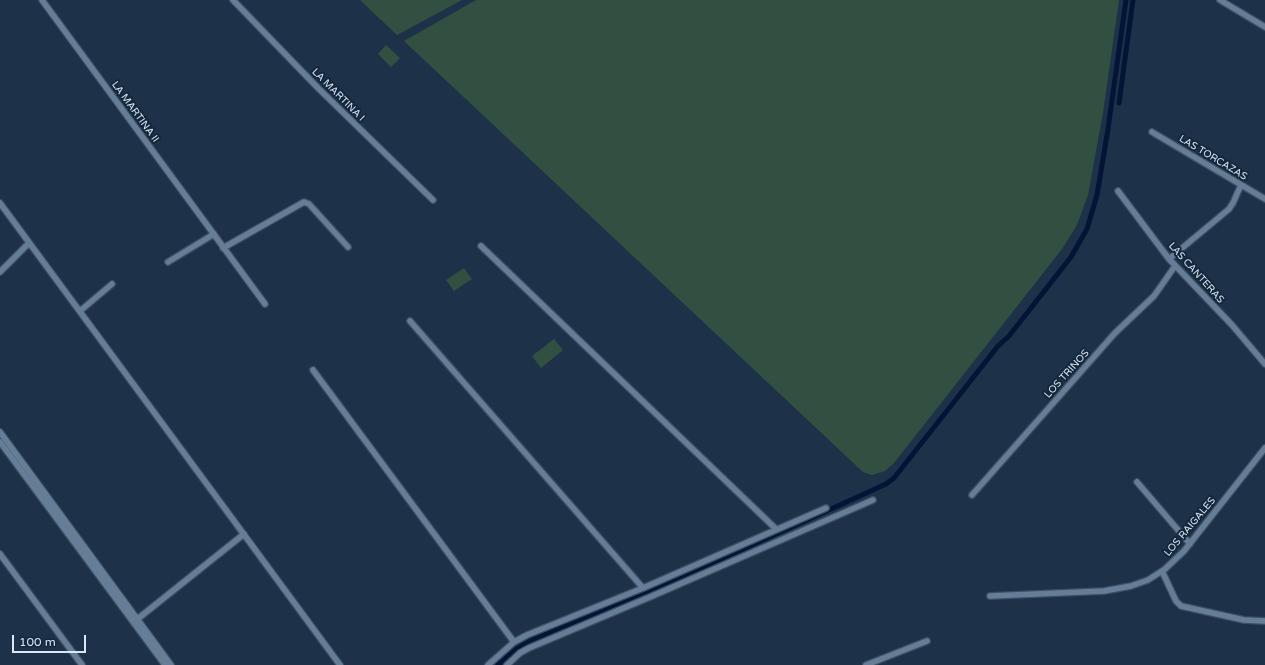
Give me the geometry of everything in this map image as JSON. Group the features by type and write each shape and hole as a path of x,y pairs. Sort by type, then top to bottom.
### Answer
{"street":[{"name":"LA MARTINA II","path":"42,0 265,304"},
{"name":"LA MARTINA I","path":"233,0 318,88 434,200"},
{"path":"1220,0 1265,27"},
{"name":"LAS TORCAZAS","path":"1152,132 1265,199"},
{"path":"1169,259 1229,209 1241,185"},
{"name":"LAS CANTERAS","path":"1118,190 1169,259 1232,325 1265,364"},
{"path":"223,248 304,202 309,204 348,247"},
{"path":"0,203 340,665"},
{"path":"168,262 214,234"},
{"path":"0,272 29,243"},
{"path":"481,246 776,529"},
{"name":"LOS TRINOS","path":"972,495 1115,333 1154,296 1175,266"},
{"path":"80,311 112,284"},
{"path":"410,321 643,588"},
{"path":"314,370 514,642"},
{"path":"0,432 135,620 165,665"},
{"path":"0,442 135,620 172,665"},
{"name":"LOS RAIGALES","path":"990,596 1094,592 1114,590 1138,584 1162,571 1178,557 1190,544 1265,448"},
{"path":"1137,482 1190,544"},
{"path":"507,665 520,653 529,648 873,500"},
{"path":"488,665 514,642 527,635 643,588 826,508"},
{"path":"135,620 244,534"},
{"path":"0,554 82,665"},
{"path":"1162,571 1176,601 1181,606 1244,620 1265,621"},
{"path":"866,665 927,641"}],"green space":[{"path":"360,0 462,0 397,35"},
{"path":"476,0 1119,0 1103,113 1088,195 1077,225 1062,249 894,463 885,471 872,475 863,472 404,41"},
{"path":"386,45 400,58 391,67 378,54"},
{"path":"464,268 472,279 454,291 446,280"},
{"path":"554,339 563,350 541,368 532,356"}],"waterway":[{"path":"498,665 515,650 534,639 686,575 886,484 894,478 998,346 1009,336 1071,257 1087,229 1097,195 1126,0"},
{"path":"1119,103 1133,0"}]}
